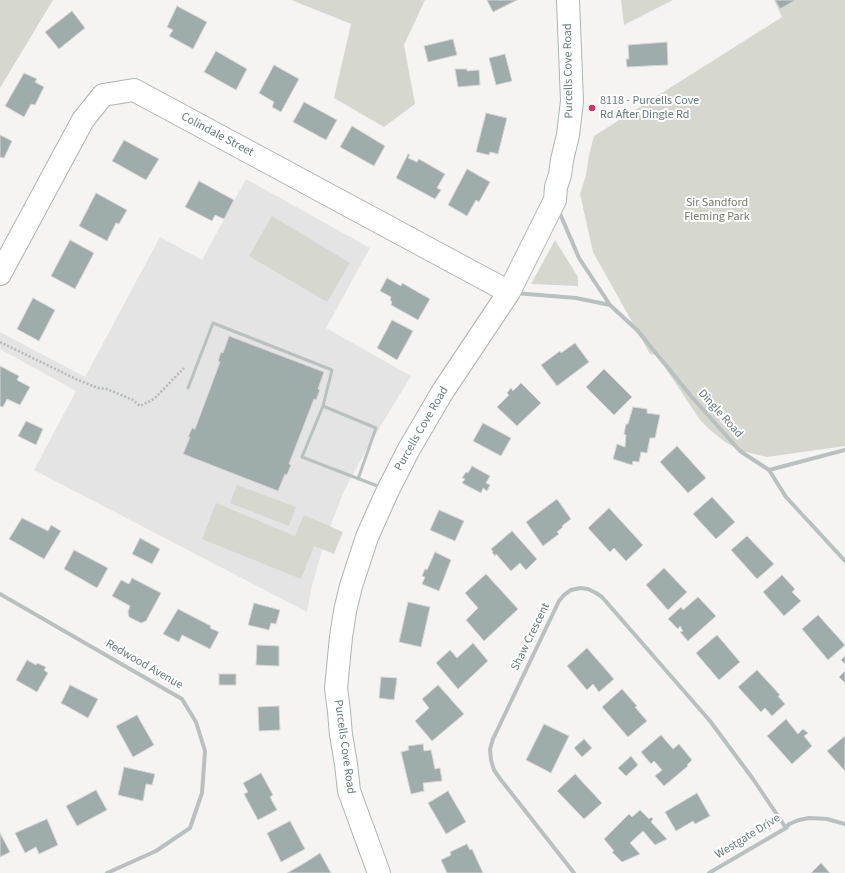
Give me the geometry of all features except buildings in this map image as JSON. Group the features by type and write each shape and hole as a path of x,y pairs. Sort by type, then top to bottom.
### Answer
{"main road":[{"name":"Purcells Cove Road","path":"379,873 349,790 336,688 341,636 351,586 367,537 388,490 409,449 443,391 509,292 555,200 556,187 568,135 572,106 568,0"},
{"name":"Colindale Street","path":"0,274 83,120 103,95 134,90 509,292"}],"street":[{"name":"Dingle Road","path":"555,200 579,258 610,304 637,330 691,396 740,451 769,470"},
{"path":"509,292 576,298 610,304"},
{"path":"845,450 769,470 786,497 845,561"},
{"name":"Shaw Crescent","path":"574,873 494,770 490,749 493,739 559,601 564,594 580,588 588,589 602,597 710,721 753,779 786,828"},
{"name":"Redwood Avenue","path":"0,594 182,699 196,722 205,751 202,793 190,828 156,851 108,873"},
{"name":"Westgate Drive","path":"709,873 786,828 788,824 809,818 827,819 845,824"}],"lane":[{"path":"188,388 213,323 332,370 323,406 302,457 388,490"},
{"path":"323,406 376,428 358,479"}],"path":[{"path":"0,342 78,380 133,400 140,406 154,399 185,367"}],"shaded area":[{"path":"246,179 370,248 326,328 411,376 368,447 344,491 325,540 311,589 307,612 34,470 76,391 0,349 0,332 85,377 160,237 202,260"}],"green space":[{"path":"0,0 53,0 0,88"},
{"path":"291,0 425,0 404,45 415,104 384,127 334,98 351,24"},
{"path":"621,0 673,0 624,25"},
{"name":"Sir Sandford Fleming Park","path":"774,0 845,0 845,446 767,457 742,451 725,442 709,429 700,420 657,355 650,354 593,252 580,194 586,175 594,136 782,17"},
{"path":"272,216 350,263 327,302 249,256"},
{"path":"555,240 578,277 578,286 531,284"},
{"path":"237,485 296,507 289,526 230,503"},
{"path":"216,503 295,536 304,515 343,532 334,554 314,546 301,579 202,539"}],"place":[{"name":"8118 - Purcells Cove Rd After Dingle Rd","path":"592,108"}]}
